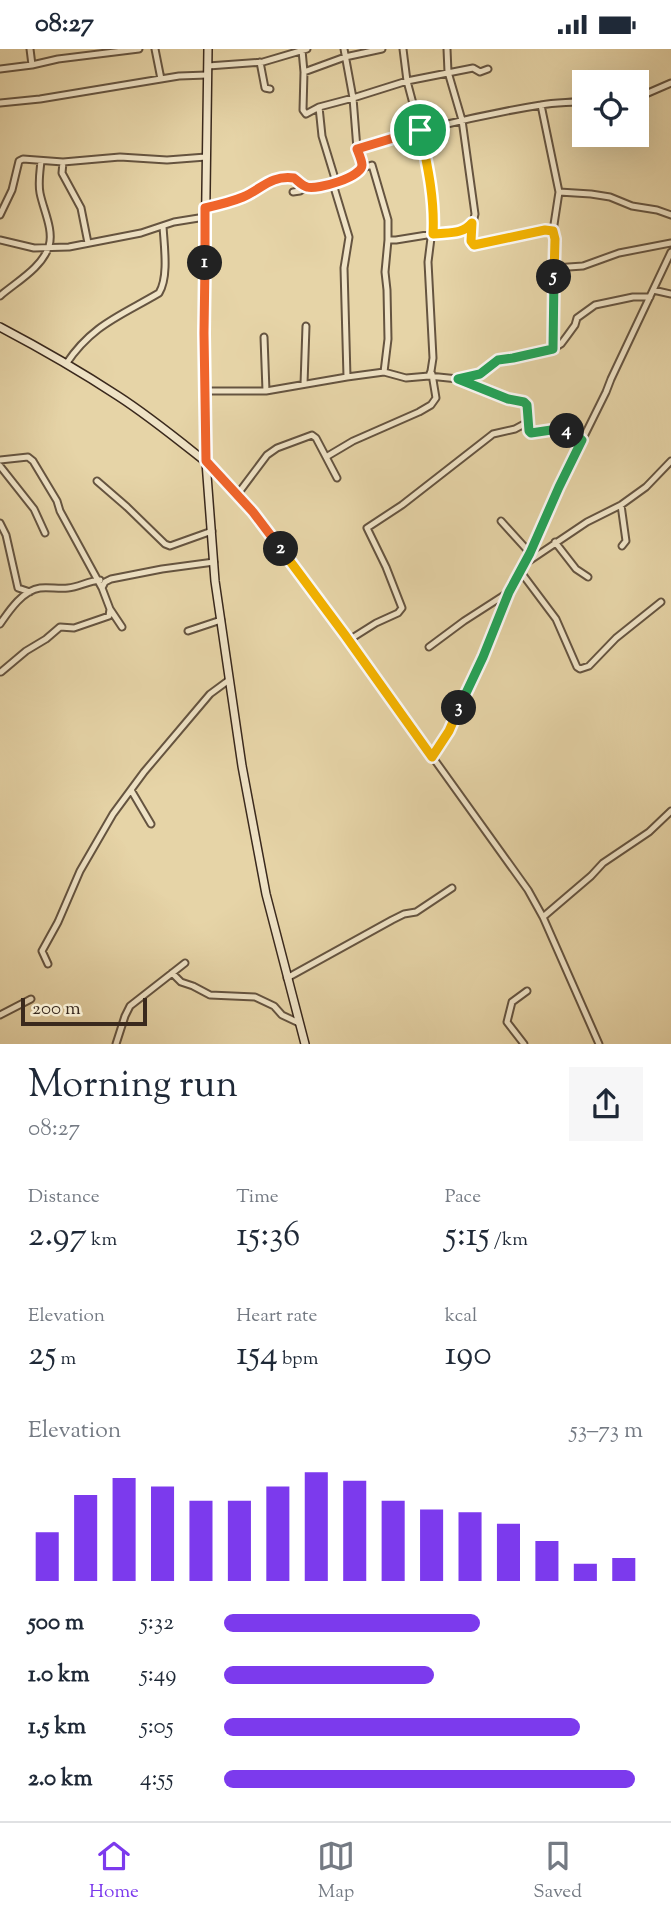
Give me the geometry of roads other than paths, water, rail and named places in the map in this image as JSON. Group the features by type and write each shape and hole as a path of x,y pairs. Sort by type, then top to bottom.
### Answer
{"main road":[{"path":"208,49 205,391 206,461 214,562 242,766 266,894 305,1044"},
{"path":"0,327 66,364 136,409 206,461"}],"street":[{"path":"30,49 32,65"},
{"path":"0,69 139,49"},
{"path":"155,49 161,79"},
{"path":"344,49 353,99 357,149 363,168"},
{"path":"304,72 345,57 382,49"},
{"path":"326,457 353,441 419,412 431,405 436,398 431,374 433,358 428,262 434,214 431,185 407,81 403,49"},
{"path":"447,49 448,72 462,120 475,214 471,241 474,245 545,230 553,231"},
{"path":"208,66 260,62 304,50 303,113 306,114 319,107 407,81 473,68 480,72 488,69"},
{"path":"260,62 265,88 270,89"},
{"path":"0,103 40,100 179,76 207,75"},
{"path":"649,93 671,83"},
{"path":"357,149 462,120 541,105 572,102"},
{"path":"541,105 559,193 553,231 553,349"},
{"path":"319,107 322,135 349,237 344,268 347,377"},
{"path":"0,215 12,190 19,161 23,159 64,162 120,157 167,160 206,157"},
{"path":"0,296 33,270 49,248 48,225 39,190 41,161"},
{"path":"64,162 62,173 81,208 88,243"},
{"path":"293,192 306,187 335,183 372,165 388,220 384,272 388,338 384,373"},
{"path":"205,208 241,198 272,180 294,178 306,187"},
{"path":"559,193 610,197 671,215"},
{"path":"0,240 34,248 69,247 205,217"},
{"path":"388,240 460,232 472,223"},
{"path":"66,364 74,352 105,323 159,293 165,277 163,226"},
{"path":"554,268 583,266 619,253 671,243"},
{"path":"34,248 42,258"},
{"path":"432,757 449,731 509,592 530,553 671,252"},
{"path":"653,290 671,294"},
{"path":"458,379 480,374 498,360 553,349 561,344 577,318 595,305 633,297 650,297"},
{"path":"304,384 306,326"},
{"path":"264,337 265,391"},
{"path":"205,391 265,391 384,373 406,378 431,374 458,379 508,399 524,402 527,405 531,433 558,429 573,432 582,440"},
{"path":"349,640 376,622 398,613 402,608 367,528 402,505 493,434 515,429 528,422"},
{"path":"237,495 260,463 276,448 312,435 337,478"},
{"path":"0,460 28,457 33,461 98,580 104,585 110,609 122,627"},
{"path":"206,461 253,512 349,640 528,890 543,917 599,1044"},
{"path":"522,568 555,542 621,505 646,487 671,461"},
{"path":"0,466 34,509 45,533"},
{"path":"97,481 165,544 170,545 212,531"},
{"path":"621,505 626,541 621,546"},
{"path":"501,521 530,553"},
{"path":"0,523 6,535 18,588 30,592"},
{"path":"555,542 576,569 588,577"},
{"path":"104,585 111,579 214,562"},
{"path":"522,568 556,619 576,667 580,670 589,666 616,638 661,602"},
{"path":"0,624 11,608 30,592 39,588 71,588 98,580"},
{"path":"429,647 509,592"},
{"path":"1,671 60,627 74,628 91,623 108,616 110,609"},
{"path":"188,631 221,620"},
{"path":"48,964 42,951 80,871 113,814 210,694 229,680"},
{"path":"131,790 151,824"},
{"path":"543,917 603,863 649,832 671,811"},
{"path":"287,978 392,920 416,912 452,888"},
{"path":"116,1044 128,1009 185,963"},
{"path":"172,973 181,982 210,995 255,997 299,1023"},
{"path":"524,1044 507,1022 512,1002 527,991"},
{"path":"0,1015 31,999"}]}
